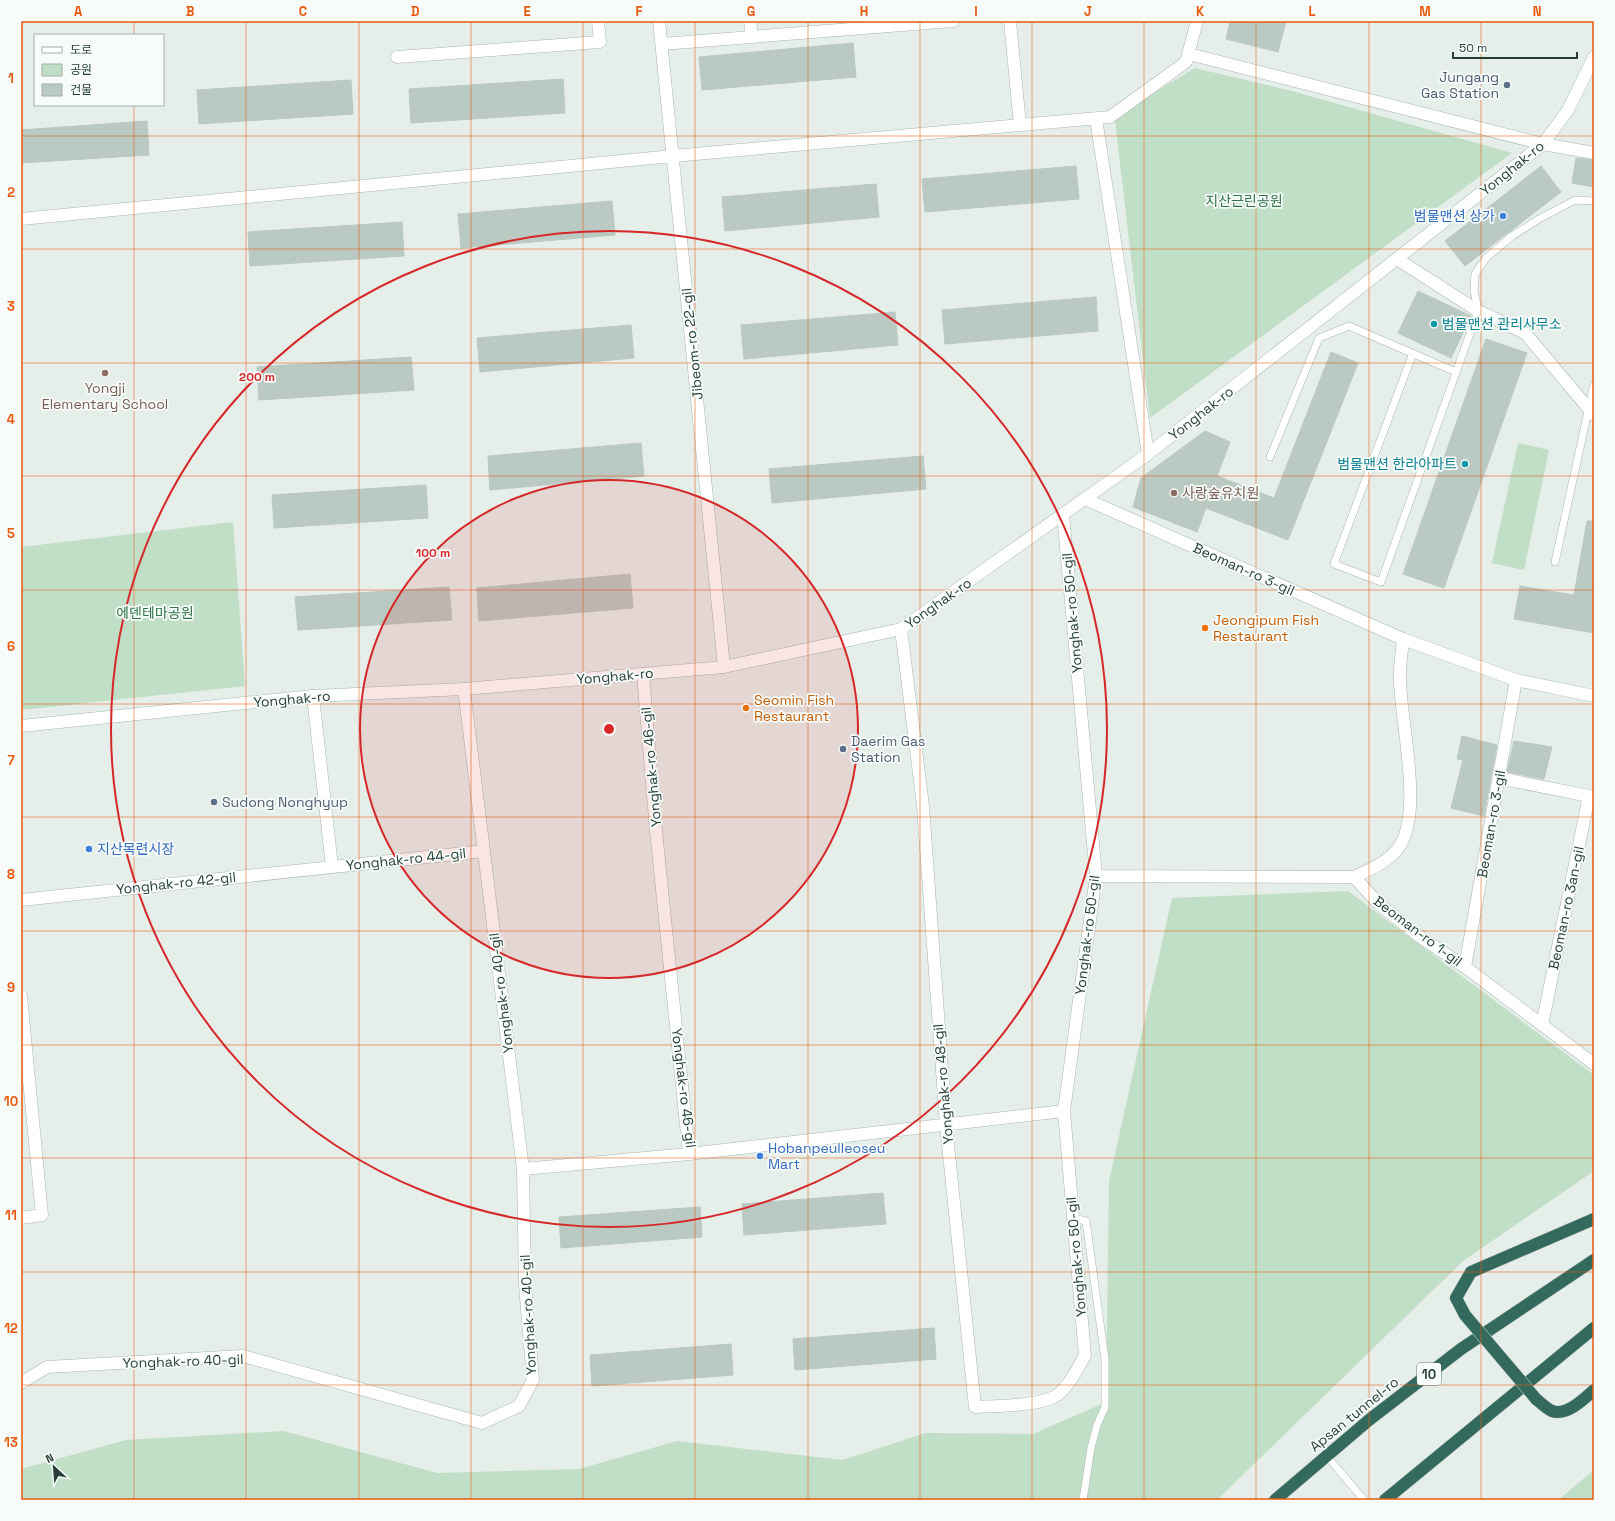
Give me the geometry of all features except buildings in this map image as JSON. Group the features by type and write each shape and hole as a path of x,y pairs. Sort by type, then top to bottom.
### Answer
{"highway":[{"path":"1594,1219 1471,1272 1456,1298 1465,1315 1536,1399 1552,1411 1563,1412 1584,1399 1594,1390"},
{"name":"Apsan tunnel-ro","path":"1275,1500 1326,1455 1461,1349 1594,1260"},
{"path":"1385,1500 1594,1328"}],"street":[{"path":"397,57 600,42 598,21"},
{"name":"Jibeom-ro 22-gil","path":"659,21 724,667"},
{"path":"750,21 752,37"},
{"path":"662,44 953,21"},
{"path":"1010,21 1020,125"},
{"path":"21,219 673,156 1110,118 1186,62 1198,21"},
{"path":"1189,54 1543,144 1594,153"},
{"name":"Yonghak-ro","path":"21,726 313,696 464,689 724,667 901,629 1148,454 1543,144 1568,110 1594,57"},
{"path":"1096,119 1148,454"},
{"path":"1396,260 1478,311 1525,333 1592,412"},
{"name":"Beoman-ro 3-gil","path":"1085,499 1403,639 1516,680 1594,696"},
{"name":"Yonghak-ro 50-gil","path":"1063,514 1096,876 1064,1111 1085,1356"},
{"name":"Yonghak-ro 48-gil","path":"901,629 922,806 946,1125 974,1407 1007,1406 1054,1397 1073,1378 1085,1356"},
{"path":"1096,876 1354,878 1380,865 1400,844 1410,815 1408,756 1400,681 1403,639"},
{"name":"Yonghak-ro 46-gil","path":"643,674 656,831 689,1154 1064,1111"},
{"name":"Beoman-ro 3-gil","path":"1465,967 1516,680"},
{"name":"Yonghak-ro 40-gil","path":"21,1383 46,1367 243,1356 482,1423 519,1406 533,1380 525,1285 523,1169 464,689"},
{"name":"Yonghak-ro 44-gil","path":"313,696 332,867 484,851"},
{"path":"1499,778 1592,797"},
{"name":"Beoman-ro 3an-gil","path":"1542,1025 1592,797"},
{"name":"Yonghak-ro 42-gil","path":"21,900 332,867"},
{"name":"Beoman-ro 1-gil","path":"1354,878 1378,904 1419,936 1465,967 1594,1064"},
{"path":"21,996 42,1215 21,1218"},
{"path":"523,1169 689,1154"}],"lane":[{"path":"1413,353 1334,564 1381,582 1478,311 1474,290 1475,274 1486,258 1512,236 1539,219 1575,200 1594,201"},
{"path":"1270,458 1319,338 1349,326 1456,372"},
{"path":"1555,562 1592,412 1594,384"},
{"path":"1073,1218 1086,1221 1105,1363 1105,1407 1097,1425 1091,1448 1083,1500"},
{"path":"1326,1455 1364,1500"}],"green space":[{"name":"지산근린공원","path":"1195,68 1292,91 1512,153 1150,418 1115,121 1155,92"},
{"path":"1518,443 1549,450 1524,570 1492,563"},
{"name":"에덴테마공원","path":"233,522 245,686 21,710 21,547"},
{"path":"1348,891 1594,1075 1594,1171 1463,1261 1217,1500 21,1500 21,1469 126,1440 284,1431 437,1473 579,1469 677,1441 843,1460 925,1433 1033,1434 1106,1402 1109,1181 1172,898"},
{"path":"1594,1470 1594,1500 1558,1500"}],"place":[{"name":"Jungang Gas Station","path":"1507,85"},
{"name":"범물맨션 상가","path":"1503,216"},
{"name":"범물맨션 관리사무소","path":"1434,324"},
{"name":"Yongji Elementary School","path":"105,373"},
{"name":"범물맨션 한라아파트","path":"1465,464"},
{"name":"사랑숲유치원","path":"1174,493"},
{"name":"Jeongipum Fish Restaurant","path":"1205,628"},
{"name":"Seomin Fish Restaurant","path":"746,708"},
{"name":"Daerim Gas Station","path":"843,749"},
{"name":"Sudong Nonghyup","path":"214,802"},
{"name":"지산목련시장","path":"89,849"},
{"name":"Hobanpeulleoseu Mart","path":"760,1156"}]}
